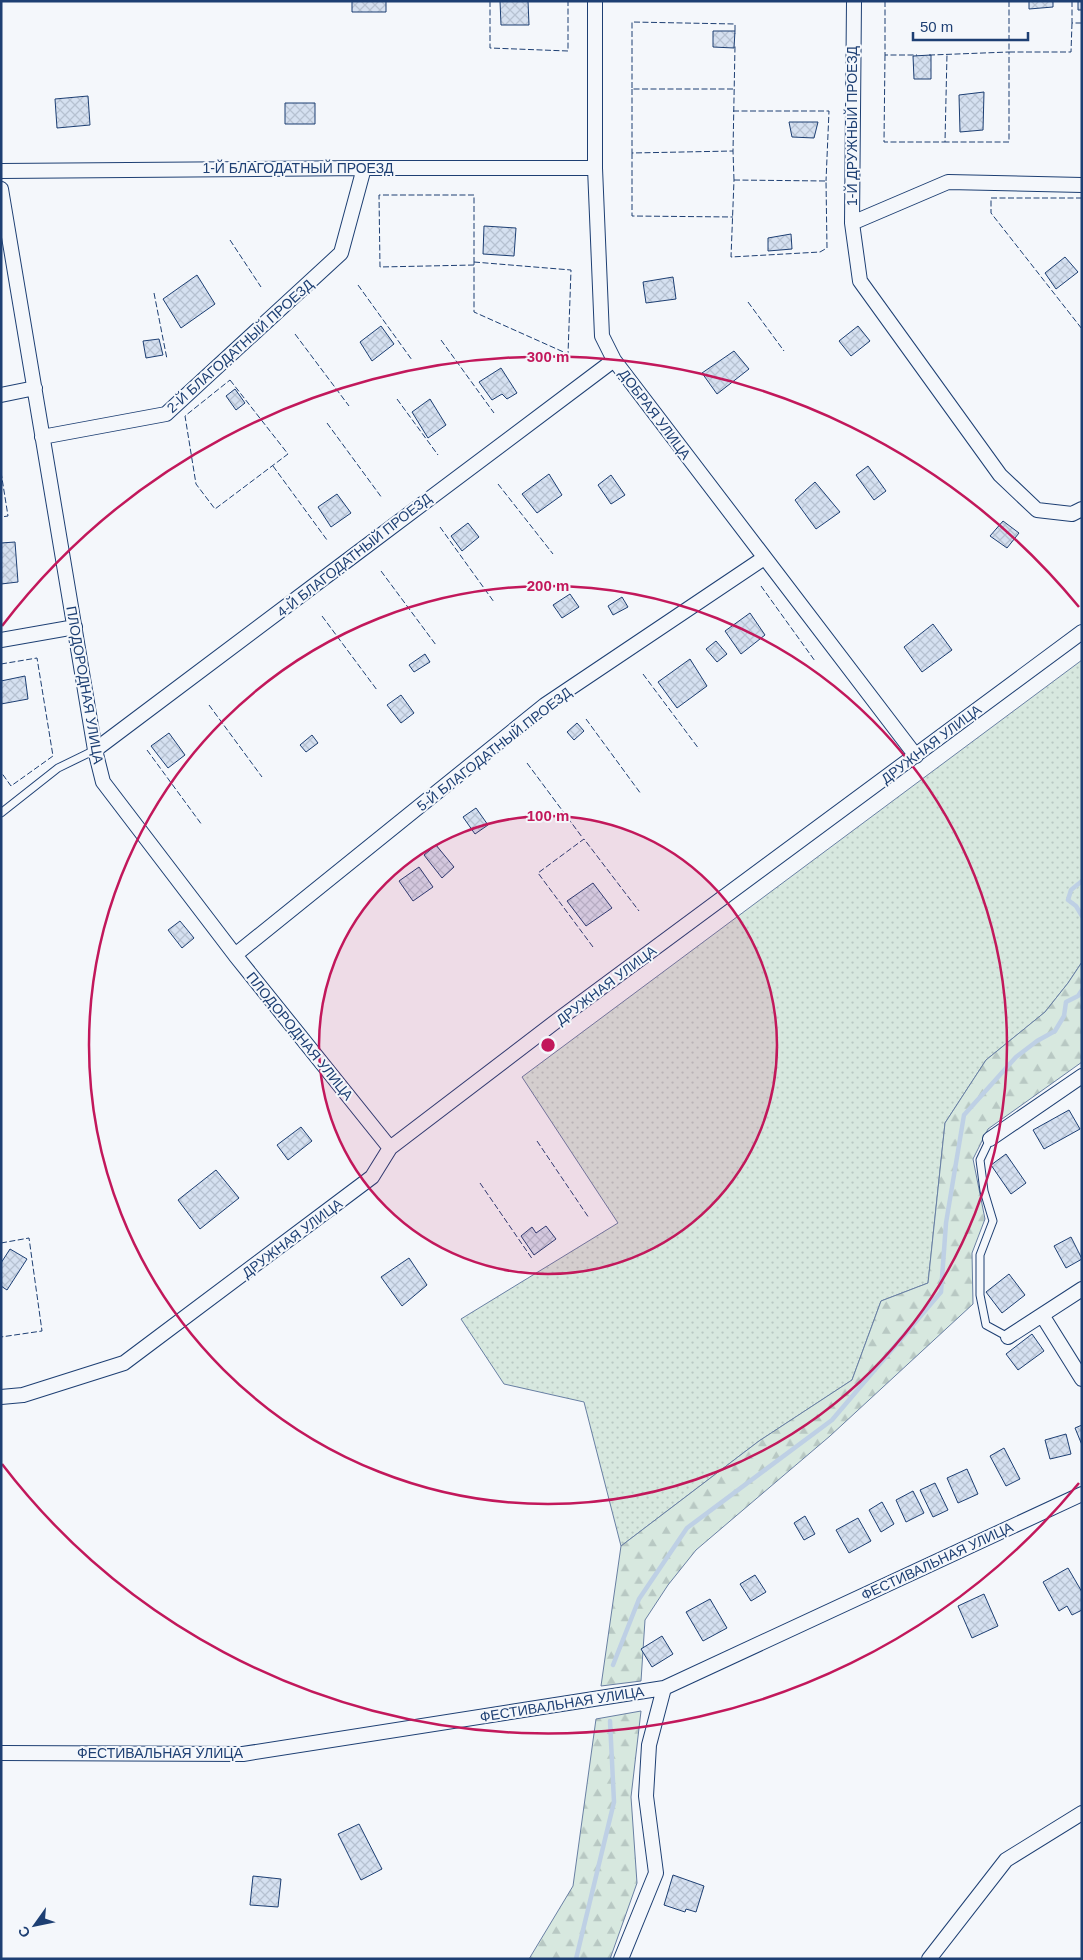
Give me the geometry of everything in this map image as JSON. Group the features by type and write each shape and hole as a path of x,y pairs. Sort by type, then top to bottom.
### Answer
{"street":[{"name":"ДОБРАЯ УЛИЦА","path":"595,1 596,168 602,336 614,360 916,756"},
{"name":"1-Й ДРУЖНЫЙ ПРОЕЗД","path":"854,1 852,223 948,182 1082,185"},
{"name":"2-Й БЛАГОДАТНЫЙ ПРОЕЗД","path":"42,437 166,414 341,253 364,168"},
{"name":"1-Й БЛАГОДАТНЫЙ ПРОЕЗД","path":"1,170 596,168"},
{"name":"ПЛОДОРОДНАЯ УЛИЦА","path":"1,189 95,750 103,782 235,956 390,1148"},
{"path":"852,223 860,281 1000,475 1037,510 1072,514 1082,509"},
{"name":"4-Й БЛАГОДАТНЫЙ ПРОЕЗД","path":"95,750 323,580 434,493 614,360"},
{"path":"1,395 35,388"},
{"name":"5-Й БЛАГОДАТНЫЙ ПРОЕЗД","path":"235,956 545,705 764,558"},
{"path":"1,640 75,627"},
{"name":"ДРУЖНАЯ УЛИЦА","path":"1,1397 23,1395 124,1363 372,1176 390,1148 571,1010 1082,632"},
{"path":"990,1139 1082,1076"},
{"path":"1008,1337 1082,1289"},
{"path":"1042,1315 1082,1379"},
{"name":"ФЕСТИВАЛЬНАЯ УЛИЦА","path":"1,1753 243,1754 664,1688 1082,1494"},
{"path":"621,1959 656,1873 646,1796 649,1745 664,1688"},
{"path":"929,1959 1006,1860 1082,1813"}],"lane":[{"path":"1,813 58,768 95,750"},
{"path":"990,1139 980,1160 984,1190 993,1221 980,1255 980,1295 986,1325 1008,1337"}],"green space":[{"path":"1082,660 1082,962 1045,1012 986,1060 945,1123 928,1283 881,1301 852,1380 759,1441 621,1546 584,1402 504,1384 461,1319 618,1223 522,1077"},
{"path":"1082,962 1082,1062 988,1129 973,1159 985,1219 972,1253 973,1304 830,1436 696,1550 668,1585 645,1620 641,1681 601,1686 621,1546 759,1441 852,1380 881,1301 928,1283 945,1123 986,1060 1045,1012"},
{"path":"641,1711 631,1797 637,1883 610,1959 529,1959 573,1886 596,1719"}],"building":[{"path":"352,1 386,1 386,12 352,12"},
{"path":"500,1 528,1 529,25 501,25"},
{"path":"1029,1 1053,1 1053,7 1029,9"},
{"path":"1078,1 1082,1 1082,10 1078,10"},
{"path":"713,31 735,31 734,48 713,47"},
{"path":"931,55 931,79 914,79 913,56"},
{"path":"984,92 983,130 960,132 959,95"},
{"path":"88,96 90,125 57,128 55,99"},
{"path":"285,103 315,103 315,124 285,124"},
{"path":"789,122 818,122 814,138 792,137"},
{"path":"484,226 516,228 514,256 483,254"},
{"path":"791,234 792,249 768,251 768,238"},
{"path":"1065,257 1078,272 1056,289 1045,273"},
{"path":"197,275 215,304 181,328 163,299"},
{"path":"673,277 676,299 646,303 643,282"},
{"path":"381,326 394,344 372,361 360,342"},
{"path":"858,326 870,341 851,356 839,341"},
{"path":"159,339 163,355 146,358 143,341"},
{"path":"734,351 749,369 717,394 702,373"},
{"path":"501,368 517,393 507,399 502,394 492,400 479,382"},
{"path":"235,389 245,403 236,410 226,396"},
{"path":"430,399 446,425 428,438 412,412"},
{"path":"868,466 886,491 874,500 856,475"},
{"path":"549,474 562,495 537,513 522,494"},
{"path":"611,475 625,495 611,504 598,485"},
{"path":"815,482 840,512 816,529 795,500"},
{"path":"337,494 351,513 331,527 318,507"},
{"path":"1003,521 1019,533 1007,548 990,536"},
{"path":"468,523 479,537 462,551 451,536"},
{"path":"15,542 18,582 1,584 1,543"},
{"path":"570,594 579,607 562,618 553,605"},
{"path":"622,597 628,607 613,615 608,606"},
{"path":"750,613 765,635 741,654 725,631"},
{"path":"933,624 952,650 922,672 904,647"},
{"path":"716,641 727,654 717,662 706,649"},
{"path":"425,654 430,662 414,672 409,665"},
{"path":"690,659 707,686 677,708 658,682"},
{"path":"25,676 28,699 1,704 1,681"},
{"path":"401,695 414,713 401,723 387,705"},
{"path":"577,723 584,731 574,740 567,732"},
{"path":"169,733 185,755 168,768 151,746"},
{"path":"312,735 318,743 306,752 300,745"},
{"path":"476,808 488,825 475,834 463,817"},
{"path":"436,845 454,867 442,878 424,855"},
{"path":"419,867 433,887 413,901 399,881"},
{"path":"593,883 612,908 586,926 567,901"},
{"path":"180,921 194,938 182,948 168,930"},
{"path":"1069,1110 1080,1129 1044,1149 1033,1130"},
{"path":"301,1127 312,1141 288,1160 277,1145"},
{"path":"1006,1154 1026,1183 1011,1194 991,1165"},
{"path":"216,1170 239,1198 200,1229 178,1200"},
{"path":"546,1226 556,1239 534,1255 521,1236 532,1227 536,1233"},
{"path":"1071,1237 1082,1259 1066,1268 1054,1246"},
{"path":"10,1249 27,1259 7,1290 1,1286 1,1263"},
{"path":"409,1258 427,1285 402,1306 381,1277"},
{"path":"1009,1274 1025,1295 1002,1313 986,1292"},
{"path":"1032,1334 1044,1351 1018,1370 1006,1354"},
{"path":"1082,1425 1082,1445 1075,1428"},
{"path":"1066,1434 1071,1454 1050,1459 1045,1440"},
{"path":"1004,1448 1020,1479 1006,1486 990,1456"},
{"path":"967,1469 978,1494 958,1503 947,1478"},
{"path":"935,1483 948,1510 933,1517 920,1490"},
{"path":"913,1491 924,1513 906,1522 896,1500"},
{"path":"882,1502 894,1524 881,1532 869,1510"},
{"path":"805,1516 815,1534 804,1540 794,1523"},
{"path":"858,1518 871,1541 849,1553 836,1530"},
{"path":"1068,1568 1082,1592 1082,1610 1072,1615 1067,1606 1059,1611 1043,1582"},
{"path":"755,1575 766,1592 751,1601 740,1584"},
{"path":"984,1594 998,1626 972,1638 958,1606"},
{"path":"710,1599 727,1628 703,1641 686,1612"},
{"path":"662,1636 673,1654 652,1667 641,1649"},
{"path":"359,1824 382,1869 361,1880 338,1834"},
{"path":"673,1875 704,1886 696,1912 686,1909 685,1912 664,1905"},
{"path":"253,1876 281,1879 278,1907 250,1905"}],"waterway":[{"path":"1082,881 1071,890 1068,900 1076,906 1082,916"},
{"path":"613,1665 639,1599 687,1528 832,1420 941,1292 946,1223 964,1115 1016,1057 1037,1041 1055,1031 1064,1016 1066,1002 1078,996 1082,990"},
{"path":"576,1959 614,1802 610,1721"}],"fence":[{"path":"490,1 490,48 568,51 568,1"},
{"path":"885,1 885,55 917,55"},
{"path":"1009,1 1009,52 1071,52 1072,23"},
{"path":"1072,1 1072,23 1082,23"},
{"path":"733,89 632,89 632,22 735,24 735,34"},
{"path":"734,180 735,46"},
{"path":"929,55 931,55 1009,52 1009,142 945,142 947,54"},
{"path":"885,55 884,142 945,142"},
{"path":"632,89 632,153 733,151"},
{"path":"733,111 829,111 826,181"},
{"path":"632,153 632,216 733,217"},
{"path":"734,180 826,181 827,248 820,252 731,257 734,180"},
{"path":"474,262 474,195 379,195 380,267 474,265"},
{"path":"1082,198 991,198 991,213 1082,329"},
{"path":"230,240 261,287"},
{"path":"474,262 571,270 568,354 474,312 474,262"},
{"path":"358,285 412,360"},
{"path":"154,293 167,359"},
{"path":"748,302 784,351"},
{"path":"295,334 349,406"},
{"path":"441,340 494,413"},
{"path":"230,380 288,454 215,509 196,484 185,416 230,380"},
{"path":"397,399 438,455"},
{"path":"327,423 382,498"},
{"path":"273,466 327,540"},
{"path":"1,472 8,516 1,517"},
{"path":"498,484 553,554"},
{"path":"440,527 494,602"},
{"path":"381,571 436,645"},
{"path":"761,586 815,661"},
{"path":"322,616 377,690"},
{"path":"1,664 37,658 53,756 11,786 1,772"},
{"path":"643,674 699,749"},
{"path":"209,705 262,777"},
{"path":"586,719 641,794"},
{"path":"147,750 202,825"},
{"path":"527,763 582,837"},
{"path":"593,947 538,873 584,839 639,911"},
{"path":"537,1141 589,1218"},
{"path":"480,1183 533,1260"},
{"path":"1,1243 29,1238 42,1331 1,1337"}]}
